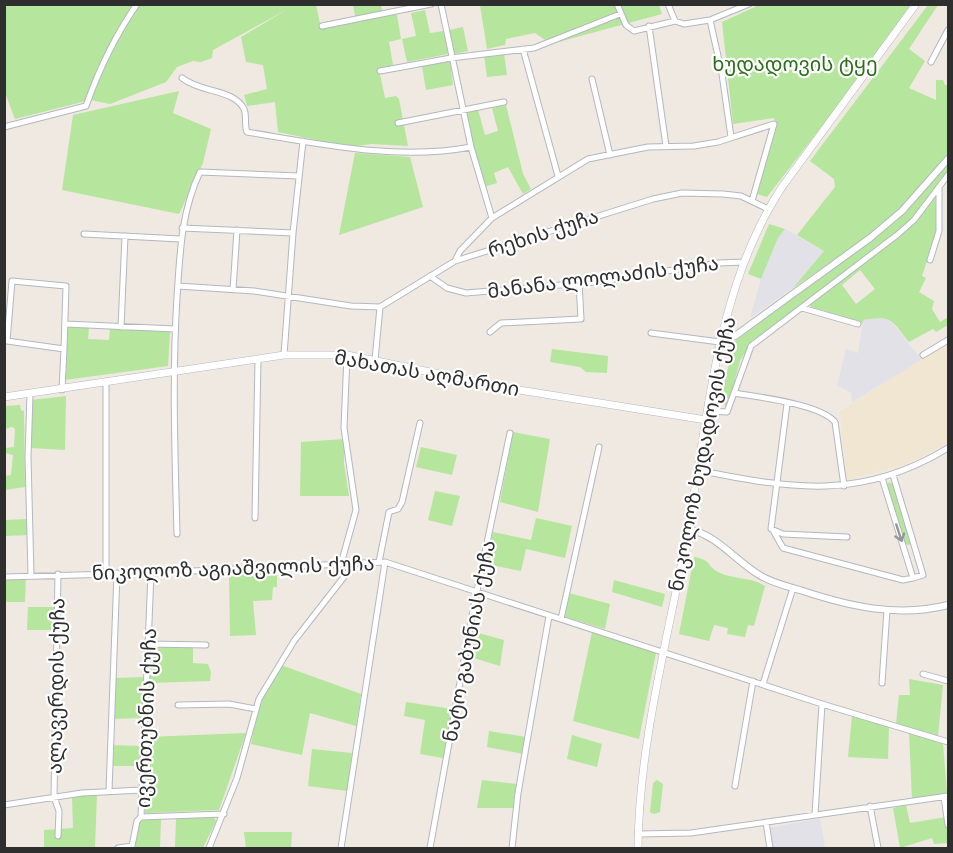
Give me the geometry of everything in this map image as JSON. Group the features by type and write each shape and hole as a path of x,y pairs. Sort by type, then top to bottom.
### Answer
{"main road":[{"name":"ნიკოლოზ ხუდადოვის ქუჩა","path":"638,849 642,783 720,341 744,262 768,209 916,4"},
{"name":"მახათას აღმართი","path":"4,397 106,384 284,355 347,355 513,389 706,420"}],"street":[{"path":"4,127 86,106 97,74 120,30 137,4"},
{"path":"322,26 431,4"},
{"path":"441,4 461,111 492,218"},
{"path":"617,4 630,30 675,21 684,24 710,20 750,4"},
{"path":"668,4 675,21"},
{"path":"380,70 451,57 543,46 620,14"},
{"path":"710,20 722,74 731,137"},
{"path":"649,26 666,146"},
{"path":"931,62 948,30"},
{"path":"523,49 558,176"},
{"path":"182,78 206,91 229,94 238,100 245,111 244,123 247,132 351,148 438,153 471,147"},
{"path":"592,79 610,155"},
{"path":"398,123 504,102"},
{"path":"455,261 460,251 492,218 588,159 648,147 694,146 774,124 752,201"},
{"path":"284,355 293,233 303,141"},
{"path":"651,333 720,341 735,336 870,238 909,205 948,159"},
{"path":"177,534 173,372 182,228 189,198 200,172 299,176"},
{"path":"708,411 727,412 751,346 897,235 914,220 948,175"},
{"path":"930,260 939,231 939,188"},
{"name":"რეხის ქუჩა","path":"380,307 455,261 628,206 682,193 723,194 752,201 768,209"},
{"path":"182,228 293,233"},
{"path":"233,290 237,230"},
{"path":"84,234 181,239"},
{"path":"121,327 125,236"},
{"name":"მანანა ლოლაძის ქუჩა","path":"430,276 447,288 466,293 594,282 719,263 744,262"},
{"path":"62,390 66,286 12,281 7,341 63,349"},
{"path":"490,332 501,323 581,320 579,282"},
{"path":"178,286 288,295 351,306 380,307 375,360"},
{"path":"802,308 858,324"},
{"path":"66,324 175,329"},
{"path":"924,355 948,340"},
{"path":"341,564 356,510 344,428 347,355"},
{"path":"255,518 258,360"},
{"path":"106,384 106,573"},
{"path":"734,393 812,408 834,419 844,486"},
{"path":"30,394 28,457 31,575"},
{"path":"787,404 771,524 783,548 903,580 923,575 893,475"},
{"path":"340,849 389,512 398,509 402,502 420,423"},
{"name":"ნატო გაბუნიას ქუჩა","path":"430,849 477,594 510,433"},
{"path":"561,619 599,447"},
{"path":"697,470 776,486 844,486 893,475 948,448"},
{"path":"882,478 913,578"},
{"path":"688,529 711,537 760,576 838,603 886,610 912,610 948,605"},
{"path":"774,532 809,537 847,537"},
{"name":"ნიკოლოზ აგიაშვილის ქუჩა","path":"4,577 151,573 382,562 822,704 948,742"},
{"path":"209,849 224,814 250,737 256,709 286,651 354,564"},
{"path":"109,791 117,573"},
{"name":"ივერთუბნის ქუჩა","path":"151,573 141,817 224,814"},
{"name":"ალავერდის ქუჩა","path":"57,836 59,811 54,797 58,574"},
{"path":"763,684 793,588"},
{"path":"882,683 886,610"},
{"path":"512,849 518,793 549,616"},
{"path":"148,644 206,645"},
{"path":"923,674 948,681"},
{"path":"735,786 753,681"},
{"path":"178,705 229,704 256,709"},
{"path":"815,814 822,704"},
{"path":"4,806 20,805 54,797 142,790"},
{"path":"638,834 691,833 946,797 948,825"},
{"path":"870,806 878,849"},
{"path":"118,849 132,846 137,821 141,817"},
{"path":"766,822 770,849"}],"shaded area":[{"path":"785,229 824,251 793,288 750,318 761,279 778,238"},
{"path":"884,317 890,320 922,360 852,402 851,393 837,385 846,349 858,353 863,320"},
{"path":"948,343 948,443 906,464 847,480 840,411"},
{"path":"820,818 825,848 773,848 770,828"}],"green space":[{"path":"4,5 316,5 320,23 355,16 353,5 381,5 382,11 397,15 401,39 389,42 393,65 380,74 385,98 396,96 399,99 408,146 371,144 350,147 278,132 275,102 247,106 244,95 267,89 263,65 246,62 241,37 288,9 213,50 212,58 201,62 193,61 177,67 166,82 110,104 90,100 15,119 5,93"},
{"path":"480,5 659,5 662,14 551,44 535,33 506,39 505,45 487,49"},
{"name":"ხუდადოვის ტყე","path":"759,5 916,5 767,197 757,194 777,125 774,118 733,124 722,22"},
{"path":"928,5 938,5 909,49 925,61 909,88 936,100 936,80 943,80 945,85 948,85 948,155 904,207 846,252 793,288 824,251 797,235 835,187 834,179 810,161"},
{"path":"425,10 430,33 444,31 448,54 407,62 402,39 416,36 411,13"},
{"path":"463,27 468,51 454,54 449,30"},
{"path":"504,53 507,75 487,77 484,55"},
{"path":"450,60 453,85 426,90 422,66"},
{"path":"179,91 173,113 211,129 203,163 179,214 62,190 73,115"},
{"path":"506,105 523,174 531,189 523,194 508,167 494,173 497,183 484,187 464,109 477,106 485,135 498,131 492,108"},
{"path":"355,153 410,157 423,207 339,235"},
{"path":"948,163 948,173 910,222 750,344 740,361 727,409 721,398 734,342 904,213"},
{"path":"935,194 938,228 922,276 926,278 919,292 934,301 932,309 940,322 948,317 948,325 936,332 933,329 909,342 894,324 886,319 863,320 863,323 811,307 810,304 900,234","holes":["860,270 875,289 856,304 842,285"]},
{"path":"769,224 785,229 778,238 761,279 748,274"},
{"path":"67,327 89,327 88,339 109,340 110,328 170,332 168,366 65,380"},
{"path":"552,349 608,356 607,373 586,372 580,367 550,362"},
{"path":"66,396 65,450 31,448 31,400"},
{"path":"20,405 21,410 24,411 25,487 5,490 5,476 11,475 13,455 5,453 5,448 14,447 15,429 12,427 5,429 5,406"},
{"path":"513,432 550,439 538,512 500,502"},
{"path":"344,439 344,464 349,496 300,496 301,442"},
{"path":"421,447 457,455 452,475 416,467"},
{"path":"889,482 894,485 912,542 910,545 905,544 886,485"},
{"path":"435,491 460,496 452,526 428,520"},
{"path":"536,518 572,526 565,558 526,549 521,571 486,564 493,532 531,540"},
{"path":"29,519 30,535 5,536 4,520"},
{"path":"694,557 706,561 718,572 765,586 754,626 748,625 745,637 727,634 728,628 714,625 709,641 679,634"},
{"path":"277,567 277,587 273,587 272,600 253,601 256,635 230,636 229,574"},
{"path":"26,577 25,602 5,602 5,578"},
{"path":"614,580 665,594 662,607 612,592"},
{"path":"569,593 610,604 605,629 565,617"},
{"path":"28,607 56,607 56,630 27,630"},
{"path":"471,631 504,640 500,666 467,656"},
{"path":"592,632 656,653 639,739 573,721"},
{"path":"150,646 193,647 193,663 208,664 211,672 210,681 147,683"},
{"path":"281,665 361,694 356,726 310,713 302,755 251,744 259,701"},
{"path":"145,677 141,718 113,719 114,678"},
{"path":"909,679 943,685 938,736 896,724 899,695 910,695"},
{"path":"406,702 452,709 443,758 420,754 425,720 404,716"},
{"path":"852,716 889,726 888,759 848,757"},
{"path":"489,731 526,737 523,754 487,747"},
{"path":"909,732 943,743 947,793 912,799"},
{"path":"246,733 219,810 145,813 146,737"},
{"path":"572,735 602,744 597,767 567,759"},
{"path":"112,745 141,746 140,766 112,766"},
{"path":"312,749 352,753 347,791 308,786"},
{"path":"482,780 517,784 514,808 477,808"},
{"path":"657,780 663,784 660,812 654,814 650,812 653,783"},
{"path":"97,794 95,848 44,848 44,830 73,828 72,797"},
{"path":"906,805 910,823 946,817 948,843 934,844 932,838 900,848 893,808"},
{"path":"213,815 216,821 203,848 175,848 176,819"},
{"path":"161,819 160,848 135,848 136,820"},
{"path":"244,832 292,832 291,848 246,848"}]}
